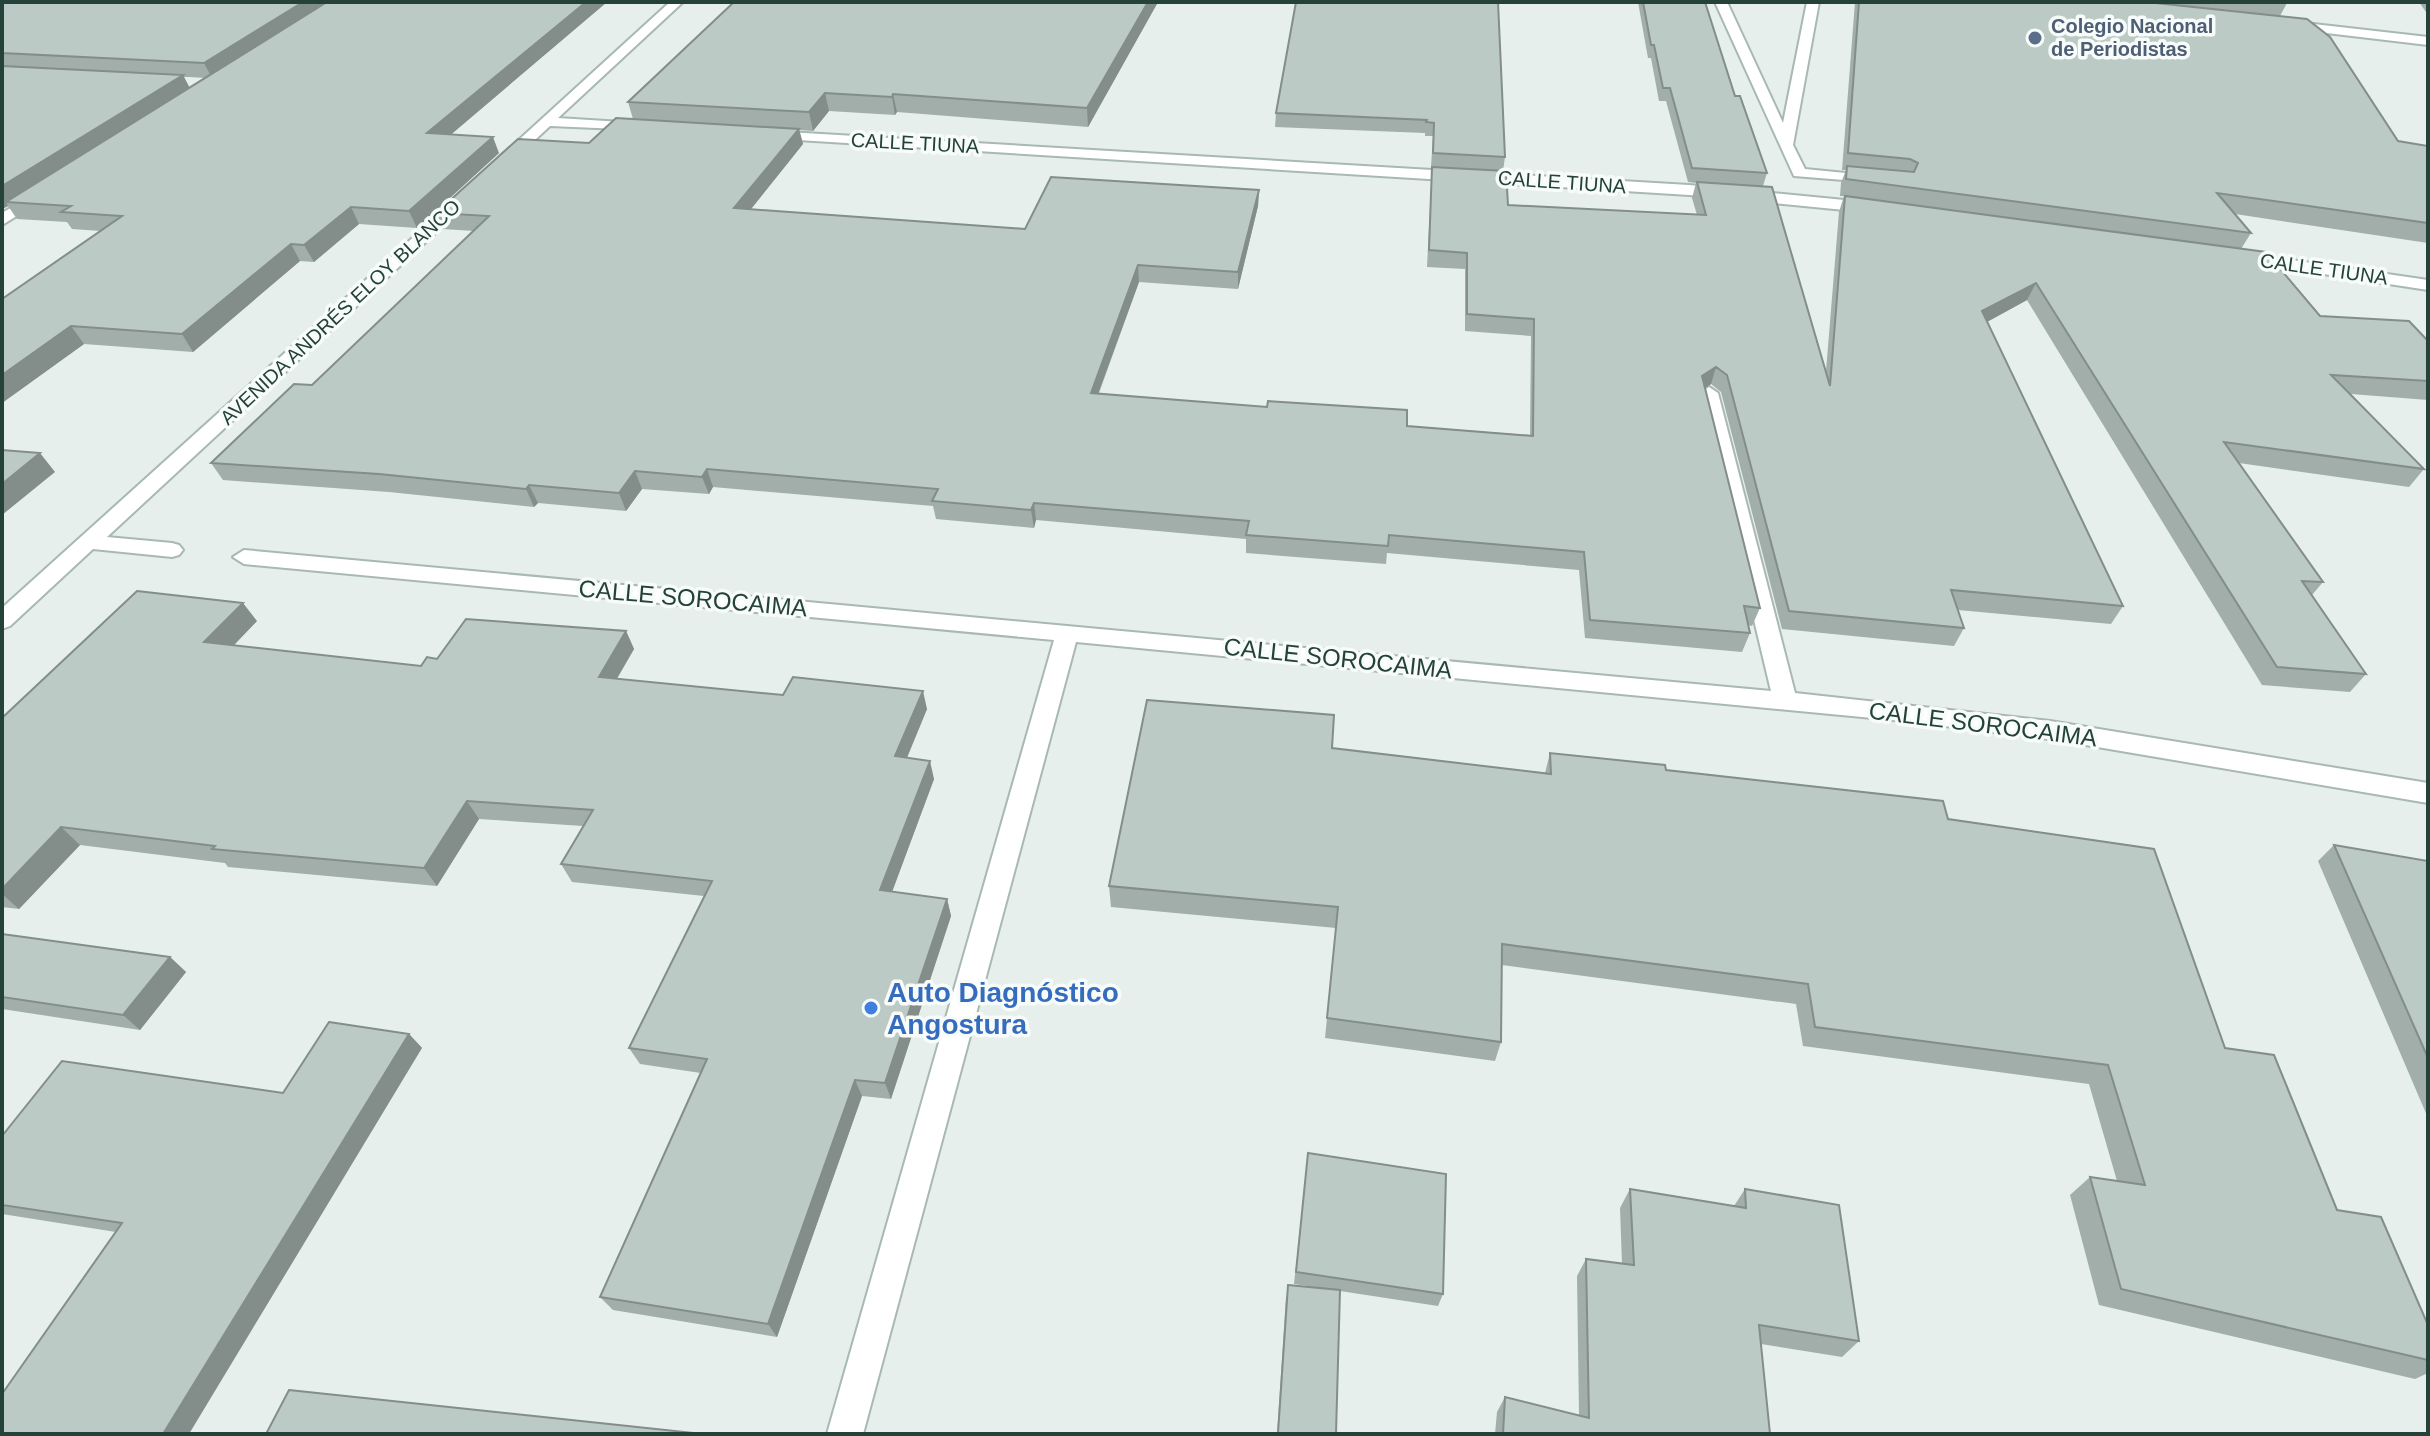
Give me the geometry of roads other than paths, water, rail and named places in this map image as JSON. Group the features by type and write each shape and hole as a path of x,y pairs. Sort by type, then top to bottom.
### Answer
{"street":[{"name":"AVENIDA ANDRÉS ELOY BLANCO","path":"2,621 677,2"},
{"path":"1721,2 1799,173 1889,181"},
{"path":"1786,145 1813,2"},
{"path":"2274,24 2428,41"},
{"path":"547,122 656,128"},
{"name":"CALLE TIUNA","path":"749,134 1689,190 1893,210"},
{"path":"2,220 55,186"},
{"name":"CALLE TIUNA","path":"2223,255 2419,283"},
{"path":"2419,283 2428,300"},
{"path":"1709,393 1785,702"},
{"path":"88,542 172,550"},
{"name":"CALLE SOROCAIMA","path":"244,557 1067,633 2050,730 2428,793"},
{"path":"845,1434 1067,633"}],"place":[{"name":"Colegio Nacional de Periodistas","path":"2035,38"},
{"name":"Auto Diagnóstico Angostura","path":"871,1008"}]}
